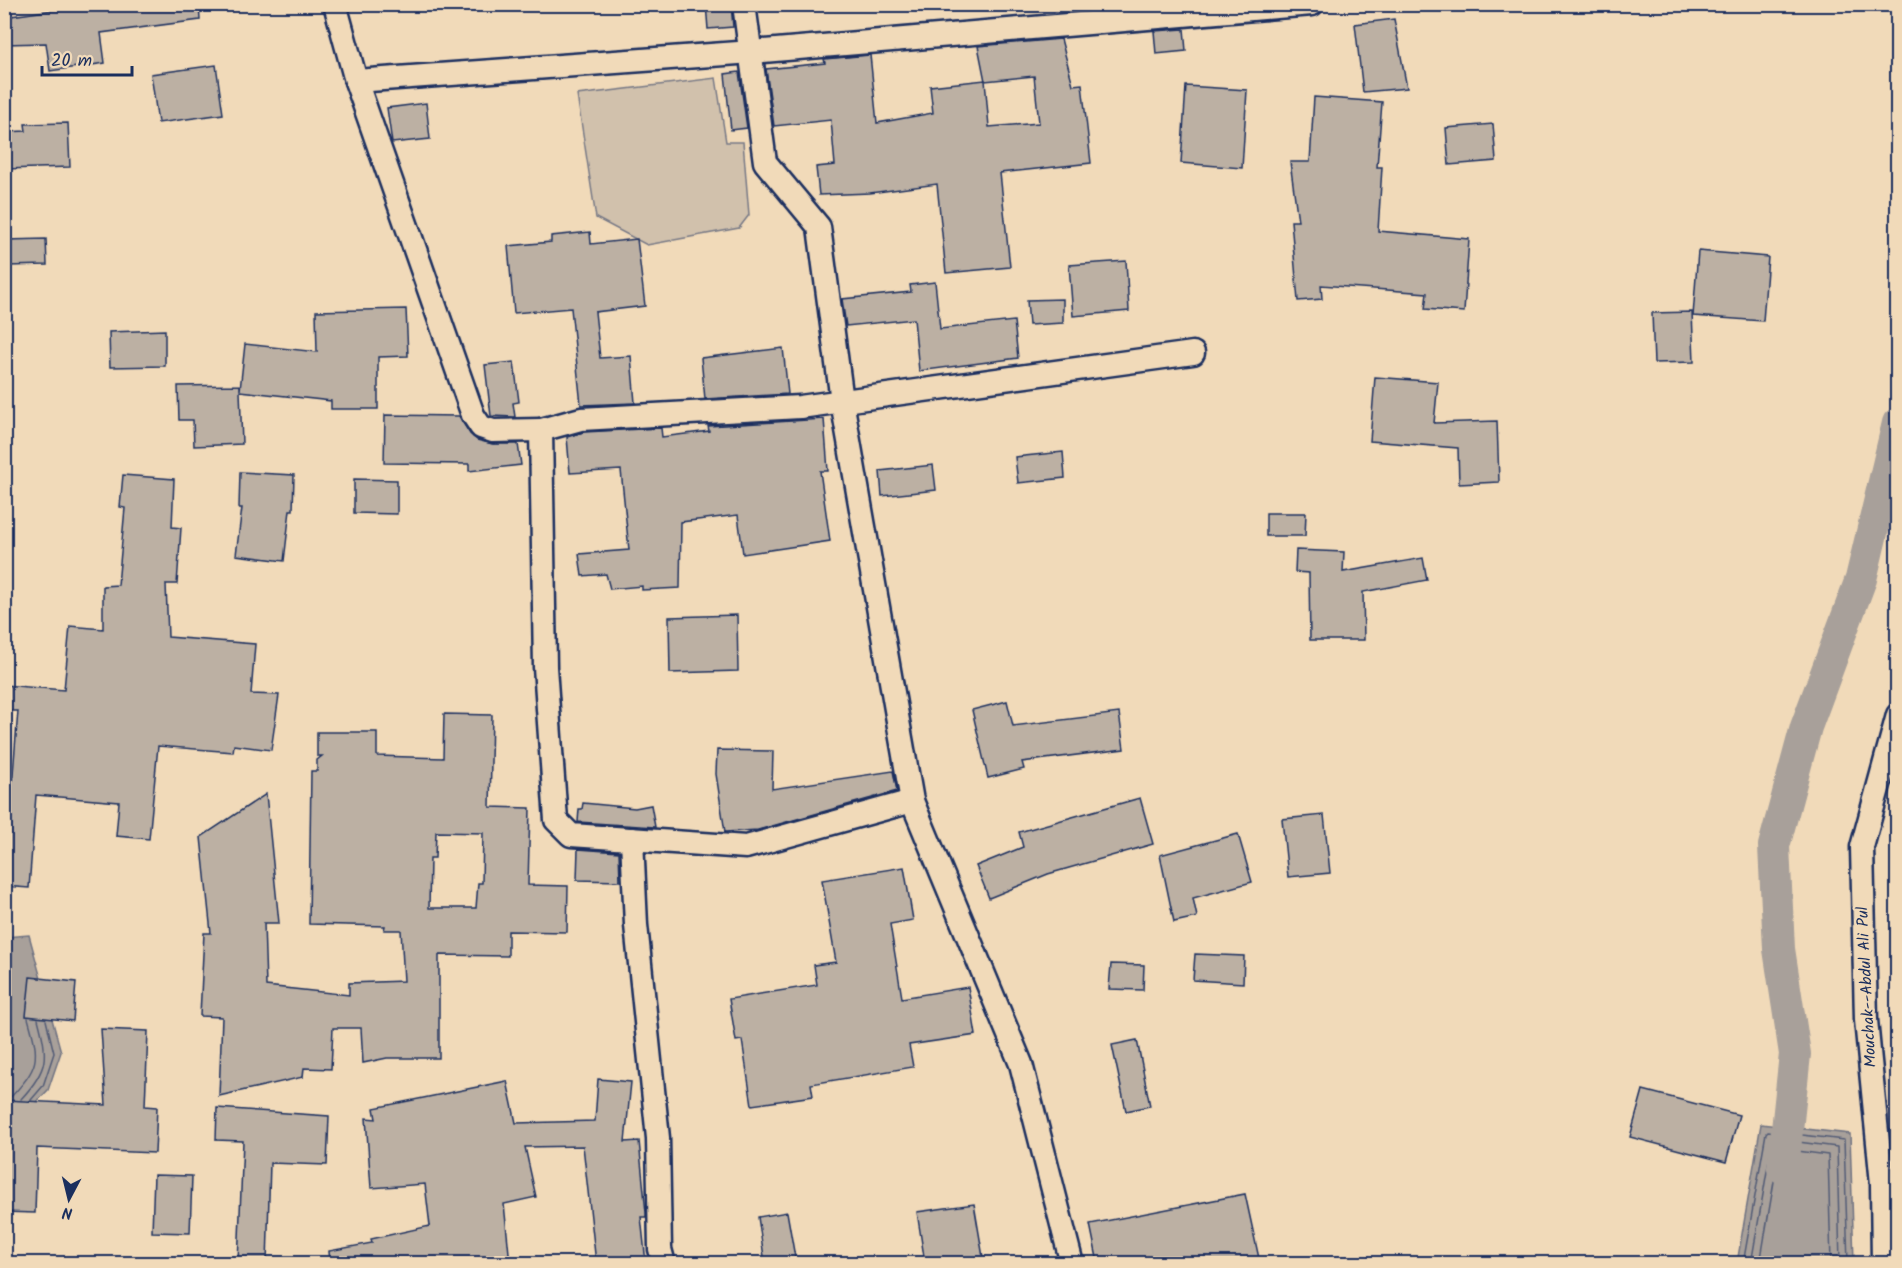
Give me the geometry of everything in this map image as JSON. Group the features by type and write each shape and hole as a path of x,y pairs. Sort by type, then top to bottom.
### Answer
{"street":[{"path":"335,4 356,81 473,415 481,427 493,431 541,430 581,420 801,407 1193,353"},
{"path":"744,4 765,162 819,227 842,402 912,801 1021,1064 1072,1263"},
{"path":"356,81 752,52 1312,4"},
{"path":"541,430 545,667 556,820 571,835 746,847 912,801"},
{"name":"Mouchak--Abdul Ali Pul","path":"1883,1263 1882,1184 1866,1020 1862,847 1898,715"},
{"path":"632,839 636,925 658,1138 660,1249 664,1263"}],"shaded area":[{"path":"716,78 726,142 743,142 749,215 739,228 647,245 596,218 577,95"}],"water":[{"path":"29,935 61,1052 48,1090 5,1134 5,937"},
{"path":"1761,1124 1850,1134 1854,1263 1737,1263"}],"building":[{"path":"96,4 199,4 200,20 101,33 105,63 50,71 46,43 4,44 4,17"},
{"path":"706,4 731,4 733,27 708,29"},
{"path":"1394,19 1407,88 1363,92 1355,24"},
{"path":"1184,29 1186,51 1156,54 1154,31"},
{"path":"1061,39 1073,85 1082,84 1091,163 1000,173 1010,267 946,273 937,184 870,193 819,195 816,167 835,165 831,120 774,126 766,69 825,63 824,59 870,55 877,123 933,113 930,86 985,80 978,46","holes":["1034,76 1039,123 989,127 985,81"]},
{"path":"216,65 223,114 158,123 151,74"},
{"path":"739,72 747,128 731,130 725,74"},
{"path":"1186,86 1247,90 1242,168 1181,163"},
{"path":"1314,97 1382,102 1377,167 1382,167 1378,231 1469,239 1464,312 1425,309 1427,293 1321,285 1322,299 1298,301 1291,221 1298,221 1290,162 1310,162"},
{"path":"426,103 430,139 392,143 387,108"},
{"path":"68,123 70,167 4,169 4,132 26,131 25,124"},
{"path":"1493,124 1496,161 1449,165 1446,128"},
{"path":"590,232 591,244 637,239 645,306 595,312 600,358 631,356 635,403 581,405 571,308 514,313 508,246 551,242 551,236"},
{"path":"46,239 47,265 7,266 6,240"},
{"path":"1698,251 1768,257 1763,321 1693,316"},
{"path":"1126,261 1129,311 1073,316 1069,265"},
{"path":"935,282 940,329 1014,321 1018,358 919,371 914,319 846,326 842,299 911,292 910,285"},
{"path":"1063,299 1063,323 1029,325 1027,300"},
{"path":"406,309 408,356 378,357 378,409 331,409 331,401 240,391 242,444 194,446 193,420 179,420 178,386 240,385 240,390 245,344 317,352 316,311"},
{"path":"1692,312 1694,362 1654,363 1652,313"},
{"path":"165,330 165,366 110,367 109,332"},
{"path":"783,348 788,394 705,399 701,358"},
{"path":"514,362 519,402 513,403 515,417 491,416 485,365"},
{"path":"1375,377 1438,382 1434,423 1497,421 1499,482 1459,484 1458,448 1370,441"},
{"path":"385,415 459,416 470,434 477,440 493,444 518,444 521,465 469,471 469,464 384,463"},
{"path":"824,419 828,471 820,471 830,541 743,554 738,515 681,522 680,588 642,590 642,586 610,589 606,574 582,576 579,554 629,550 621,470 570,473 567,437 584,432 661,428 662,437 709,431 708,426"},
{"path":"1063,452 1065,478 1018,483 1015,457"},
{"path":"933,465 936,490 882,496 880,471"},
{"path":"240,472 294,475 293,510 290,510 284,561 236,555 242,508 239,508"},
{"path":"123,475 174,479 172,527 181,528 177,584 166,584 168,637 255,644 251,694 279,695 271,750 234,745 233,752 158,746 149,839 116,836 119,802 36,795 29,888 4,886 4,836 8,837 18,711 4,711 4,685 64,690 70,626 103,629 103,586 118,585 125,508 120,507"},
{"path":"354,479 397,480 397,514 354,513"},
{"path":"1266,513 1306,513 1305,536 1266,536"},
{"path":"1296,550 1344,552 1343,572 1423,558 1427,580 1363,592 1364,640 1310,640 1309,573 1295,572"},
{"path":"737,615 738,671 670,673 669,617"},
{"path":"1007,701 1013,726 1119,713 1124,749 1022,762 1024,769 988,778 972,710"},
{"path":"444,714 492,715 490,807 530,808 528,885 568,886 567,932 508,931 508,956 439,955 439,1058 387,1058 363,1063 361,1028 333,1028 331,1069 304,1068 303,1077 219,1096 222,1017 200,1016 204,933 211,933 201,837 266,794 279,923 264,923 266,986 349,995 349,983 404,981 401,930 384,930 385,926 309,924 311,771 317,771 317,760 322,756 317,756 317,732 377,732 377,756 443,758","holes":["436,832 483,833 482,883 478,883 476,908 429,908 430,858 435,858"]},
{"path":"717,750 773,751 772,789 893,771 897,791 758,830 725,832 716,774"},
{"path":"1140,798 1153,844 1048,874 989,898 976,866 1023,847 1019,832"},
{"path":"583,803 635,808 651,805 655,827 578,822 579,809 582,809"},
{"path":"1324,815 1330,873 1288,877 1282,819"},
{"path":"1238,834 1252,882 1193,898 1197,917 1174,922 1160,855"},
{"path":"578,849 619,852 620,881 577,880"},
{"path":"904,867 913,920 890,924 902,998 968,987 976,1035 909,1045 913,1067 811,1084 813,1096 752,1105 742,1040 736,1041 729,999 817,985 814,965 836,962 822,880"},
{"path":"1195,954 1244,956 1243,983 1193,980"},
{"path":"1111,964 1144,965 1143,990 1109,989"},
{"path":"30,977 76,982 73,1021 26,1016"},
{"path":"101,1029 148,1031 145,1106 157,1107 155,1153 37,1148 35,1213 4,1212 4,1100 106,1105"},
{"path":"1137,1040 1150,1106 1126,1111 1112,1045"},
{"path":"598,1079 631,1082 625,1142 639,1141 646,1213 646,1217 641,1217 646,1263 596,1263 583,1146 525,1147 536,1197 504,1204 510,1263 330,1263 329,1251 372,1243 371,1239 430,1226 425,1184 371,1188 366,1118 376,1119 374,1108 507,1081 516,1123 595,1121"},
{"path":"1643,1090 1739,1115 1726,1162 1630,1137"},
{"path":"217,1108 329,1116 327,1165 270,1163 267,1263 238,1263 243,1141 216,1140"},
{"path":"154,1175 192,1176 190,1233 152,1232"},
{"path":"1245,1194 1260,1263 1098,1263 1090,1224"},
{"path":"974,1204 984,1263 925,1263 917,1212"},
{"path":"787,1212 796,1263 765,1263 758,1217"}],"waterway":[{"path":"1783,1168 1795,1054 1779,949 1774,846 1806,727 1861,579 1898,423"}]}
